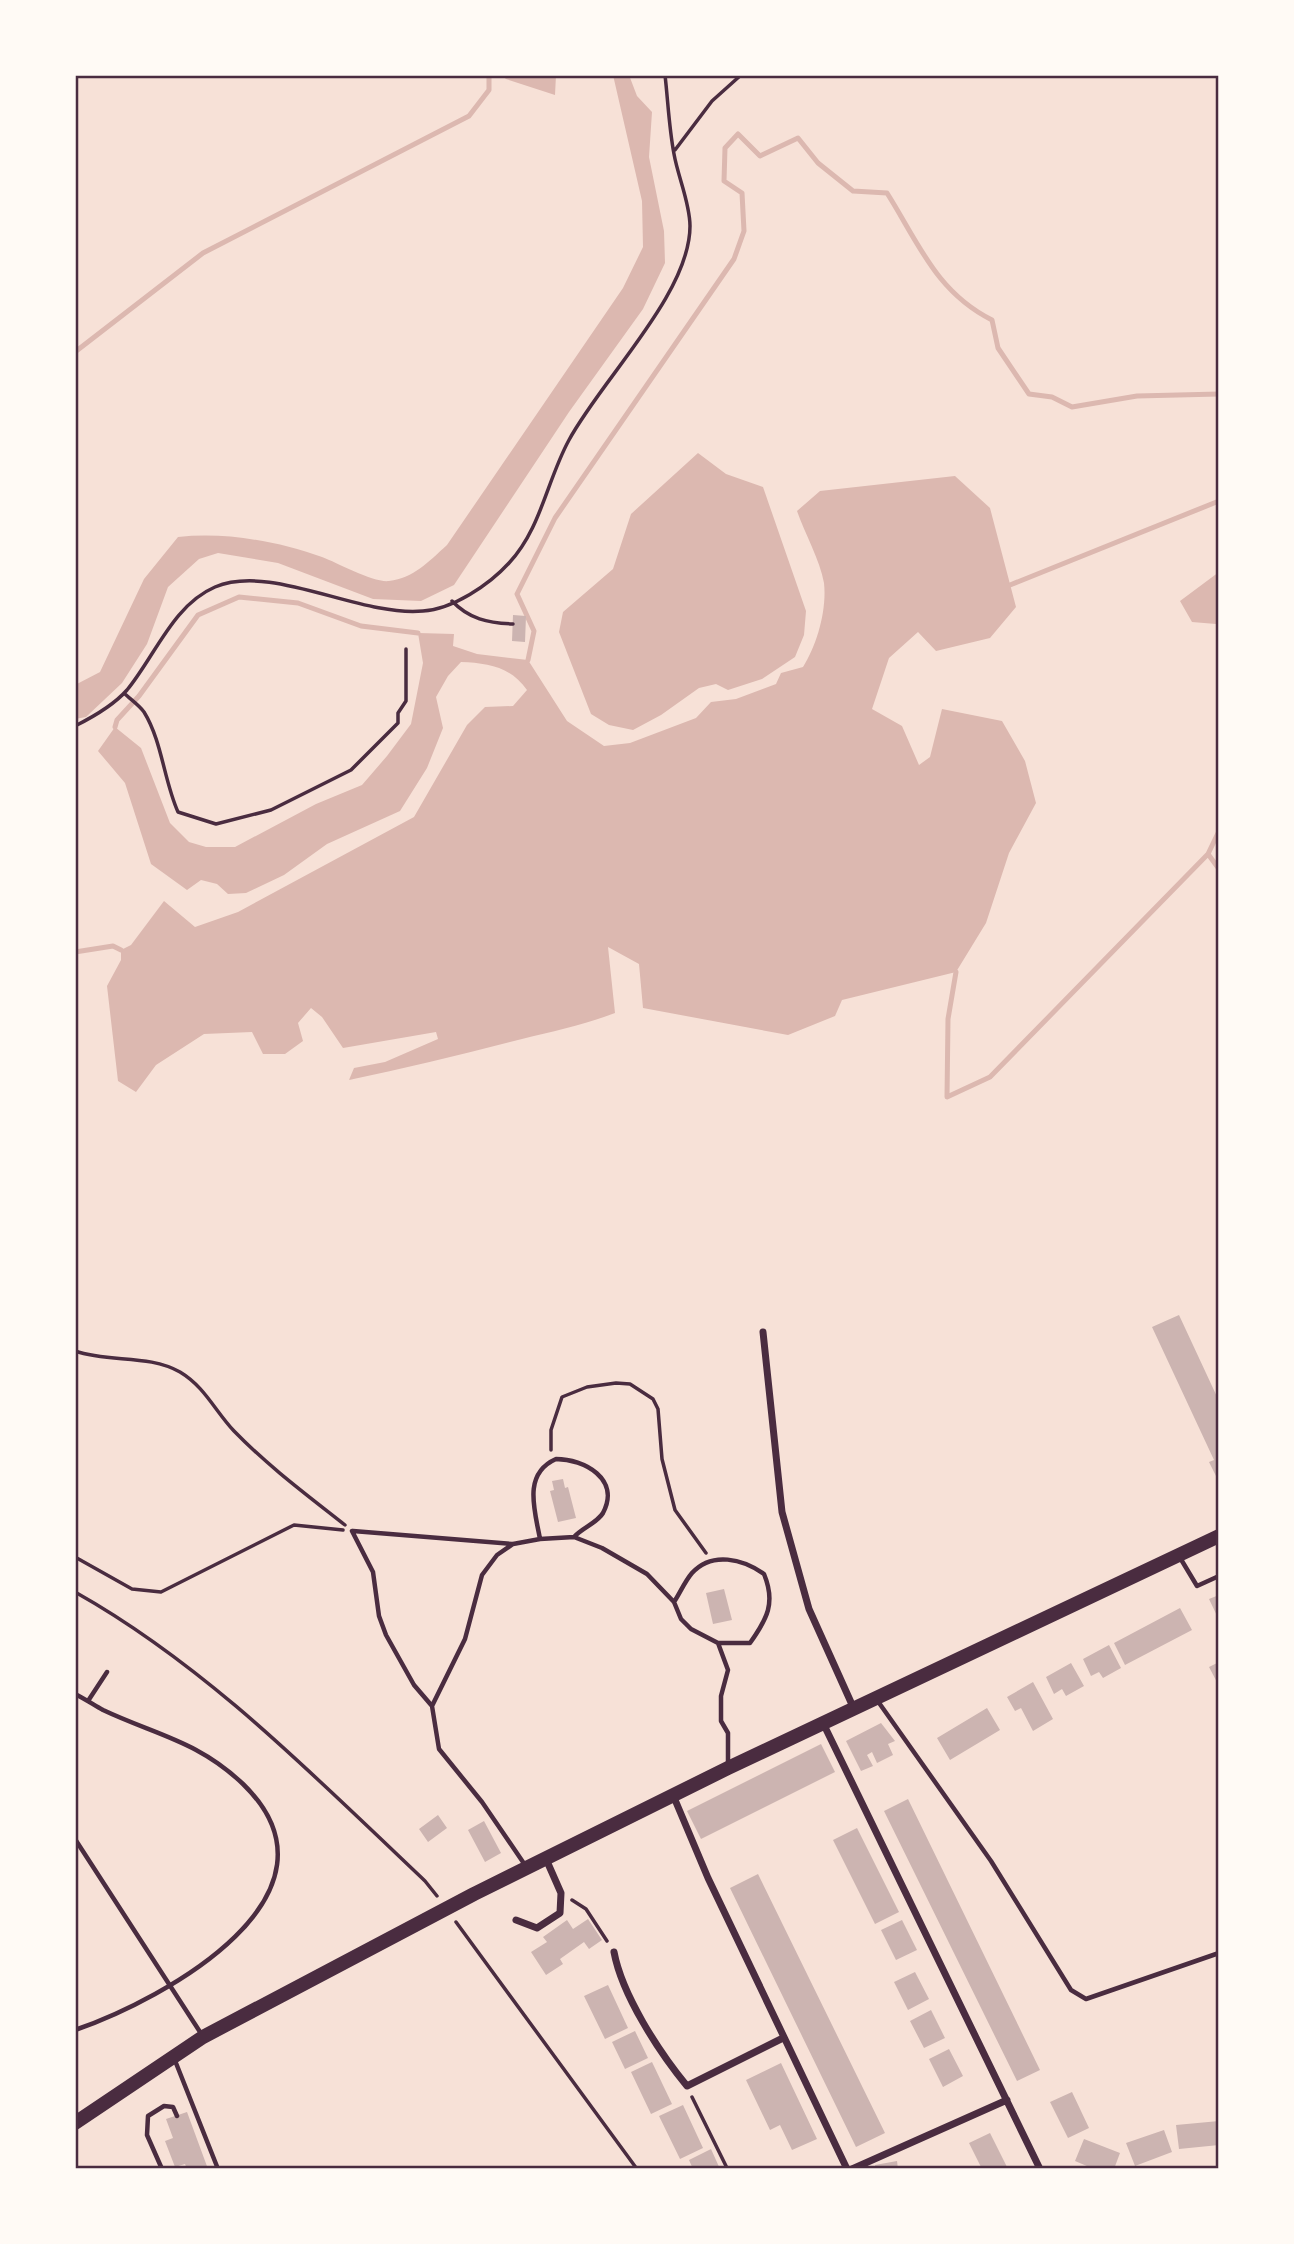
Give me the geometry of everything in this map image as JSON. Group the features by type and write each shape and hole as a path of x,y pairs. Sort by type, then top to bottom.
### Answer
{"main road":[{"path":"75,2123 203,2037 474,1894 728,1768 877,1700 1219,1536"}],"street":[{"path":"763,1332 782,1512 809,1609 854,1709"},
{"path":"823,1723 1040,2169"},
{"path":"673,1796 783,2038 849,2169 1007,2100"},
{"path":"516,1920 537,1928 560,1913 561,1893 546,1859"},
{"path":"614,1952 617,1970 666,2060 687,2086 783,2038"}],"lane":[{"path":"540,1539 532,1491 540,1470 556,1459 587,1464 604,1481 607,1491 604,1511 598,1520 573,1537"},
{"path":"352,1531 513,1544 573,1537 634,1564 674,1602 681,1619 691,1629 718,1643 750,1643 772,1605 764,1574 750,1564 737,1560 712,1560 693,1573 674,1602"},
{"path":"352,1531 373,1572 379,1616 386,1635 414,1685 432,1706 439,1749 482,1802 527,1867"},
{"path":"432,1706 465,1639 482,1575 497,1555 513,1544"},
{"path":"1179,1555 1197,1586 1219,1576"},
{"path":"718,1643 728,1670 721,1696 721,1721 728,1733 728,1768"},
{"path":"88,1700 107,1672"},
{"path":"75,1694 102,1709 195,1746 244,1785 275,1825 277,1865 261,1909 239,1935 170,1986 124,2012 75,2029"},
{"path":"877,1700 991,1861 1071,1990 1086,1999 1219,1953"},
{"path":"75,1839 203,2037"},
{"path":"174,2058 218,2169"},
{"path":"162,2169 147,2135 148,2116 164,2106 173,2107 177,2116"}],"path":[{"path":"75,726 96,715 124,692 163,636 195,598 217,586 253,580 383,609 424,611 478,590 510,562 538,518 569,440 677,281 690,226 673,151 665,75"},
{"path":"673,151 712,101 741,75"},
{"path":"452,601 463,614 476,616 484,622 513,624"},
{"path":"124,692 143,710 178,812 216,824 271,810 351,770 374,749 398,723 398,713 406,701 406,649"},
{"path":"75,1351 155,1362 181,1373 209,1395 232,1429 275,1470 352,1531"},
{"path":"556,1459 549,1444 562,1397 601,1383 629,1384 645,1391 657,1409 662,1459 675,1510 712,1560"},
{"path":"75,1557 132,1589 161,1592 294,1525 352,1531"},
{"path":"75,1592 158,1645 272,1738 425,1881"},
{"path":"561,1893 586,1909 614,1952"},
{"path":"484,1956 579,2093 637,2169"},
{"path":"687,2086 727,2168"}],"shaded area":[{"path":"501,75 556,75 555,95 506,79"},
{"path":"613,75 629,75 637,96 652,112 649,157 664,231 665,263 643,309 569,412 454,585 421,601 373,599 278,563 218,553 199,559 168,587 147,644 122,683 86,717 75,719 75,685 100,672 144,579 178,537 233,537 269,542 322,557 382,581 413,573 447,545 623,288 643,247 642,201"},
{"path":"698,453 726,474 763,487 806,611 804,635 795,657 762,679 728,690 716,684 699,688 661,715 633,730 609,725 591,714 559,632 563,612 613,569 631,514"},
{"path":"955,476 990,508 1016,607 990,638 936,651 918,632 889,658 872,709 902,726 919,765 930,757 942,709 1002,721 1025,761 1036,803 1009,853 986,923 956,972 842,1000 835,1016 788,1035 643,1008 639,964 608,947 615,1013 580,1024 349,1080 354,1068 385,1062 438,1039 436,1032 343,1048 322,1017 311,1008 298,1023 303,1041 285,1054 263,1054 252,1032 204,1034 156,1065 136,1092 118,1081 107,986 121,960 121,950 131,945 164,901 195,927 238,912 414,817 467,725 485,707 513,706 527,690 506,671 461,662 448,676 436,697 443,728 427,768 400,811 327,844 284,875 246,893 228,894 217,884 201,880 187,890 151,864 125,783 98,751 115,727 141,748 170,823 189,842 206,847 235,847 316,804 362,785 411,724 423,663 418,633 454,634 453,646 477,654 528,660 567,721 604,746 630,743 696,718 711,702 736,699 776,684 781,673 803,667 820,627 825,593 819,565 797,511 820,491"},
{"path":"1219,572 1219,619 1216,624 1192,622 1180,601"}],"building":[{"path":"513,615 526,616 525,642 512,641"},
{"path":"1179,1315 1219,1401 1219,1482 1209,1462 1214,1460 1152,1327"},
{"path":"563,1479 565,1488 568,1487 576,1518 558,1522 550,1491 554,1490 552,1481"},
{"path":"724,1589 732,1620 713,1624 706,1593"},
{"path":"1219,1595 1219,1620 1209,1599"},
{"path":"1180,1608 1192,1630 1125,1665 1114,1643"},
{"path":"1109,1645 1121,1668 1103,1678 1099,1672 1091,1676 1083,1659"},
{"path":"1219,1662 1219,1686 1209,1667"},
{"path":"1071,1663 1084,1686 1066,1696 1062,1689 1054,1694 1046,1677"},
{"path":"1033,1682 1053,1719 1033,1731 1021,1708 1015,1711 1007,1697"},
{"path":"987,1708 1000,1730 950,1760 937,1738"},
{"path":"881,1723 895,1741 888,1744 893,1755 877,1763 872,1752 867,1755 873,1766 861,1771 846,1741"},
{"path":"821,1744 835,1772 701,1839 687,1811"},
{"path":"908,1799 1040,2070 1017,2081 884,1811"},
{"path":"438,1815 447,1828 428,1842 419,1829"},
{"path":"484,1821 501,1853 485,1862 468,1830"},
{"path":"857,1828 899,1912 875,1924 833,1840"},
{"path":"758,1874 885,2133 856,2147 730,1888"},
{"path":"588,1919 602,1940 589,1949 584,1942 560,1959 563,1964 546,1975 531,1952 547,1942 543,1937 567,1920 573,1929"},
{"path":"902,1920 917,1950 896,1960 881,1930"},
{"path":"915,1972 929,1999 908,2010 894,1982"},
{"path":"608,1985 628,2028 605,2039 584,1996"},
{"path":"931,2010 945,2038 924,2048 910,2021"},
{"path":"635,2031 648,2058 625,2069 612,2042"},
{"path":"949,2049 963,2076 943,2087 929,2059"},
{"path":"652,2062 672,2104 651,2114 631,2072"},
{"path":"781,2063 817,2139 792,2150 780,2125 770,2130 746,2080"},
{"path":"1072,2092 1089,2128 1068,2138 1050,2102"},
{"path":"683,2105 703,2148 680,2159 659,2116"},
{"path":"187,2112 208,2169 187,2169 185,2164 175,2167 165,2141 173,2138 166,2119"},
{"path":"1219,2121 1219,2145 1179,2149 1176,2125"},
{"path":"1164,2130 1172,2152 1135,2166 1126,2143"},
{"path":"990,2133 1008,2169 982,2169 969,2143"},
{"path":"1084,2139 1120,2153 1114,2169 1094,2169 1075,2161"},
{"path":"711,2149 720,2169 693,2169 689,2160"},
{"path":"897,2161 898,2169 876,2169 875,2165"}],"waterway":[{"path":"75,352 203,253 469,116 489,90 489,75"},
{"path":"528,660 534,631 517,594 555,518 734,259 744,231 742,193 724,181 725,148 738,134 760,156 798,138 818,163 853,191 887,193 942,280 973,309 992,320 998,348 1029,394 1052,397 1072,407 1137,396 1219,394"},
{"path":"1010,585 1219,501"},
{"path":"115,727 117,720 139,696 198,615 239,597 298,603 361,626 418,633"},
{"path":"956,972 948,1019 947,1097 990,1077 1208,854 1219,831"},
{"path":"1208,854 1219,869"},
{"path":"75,952 113,946 121,950"}]}
